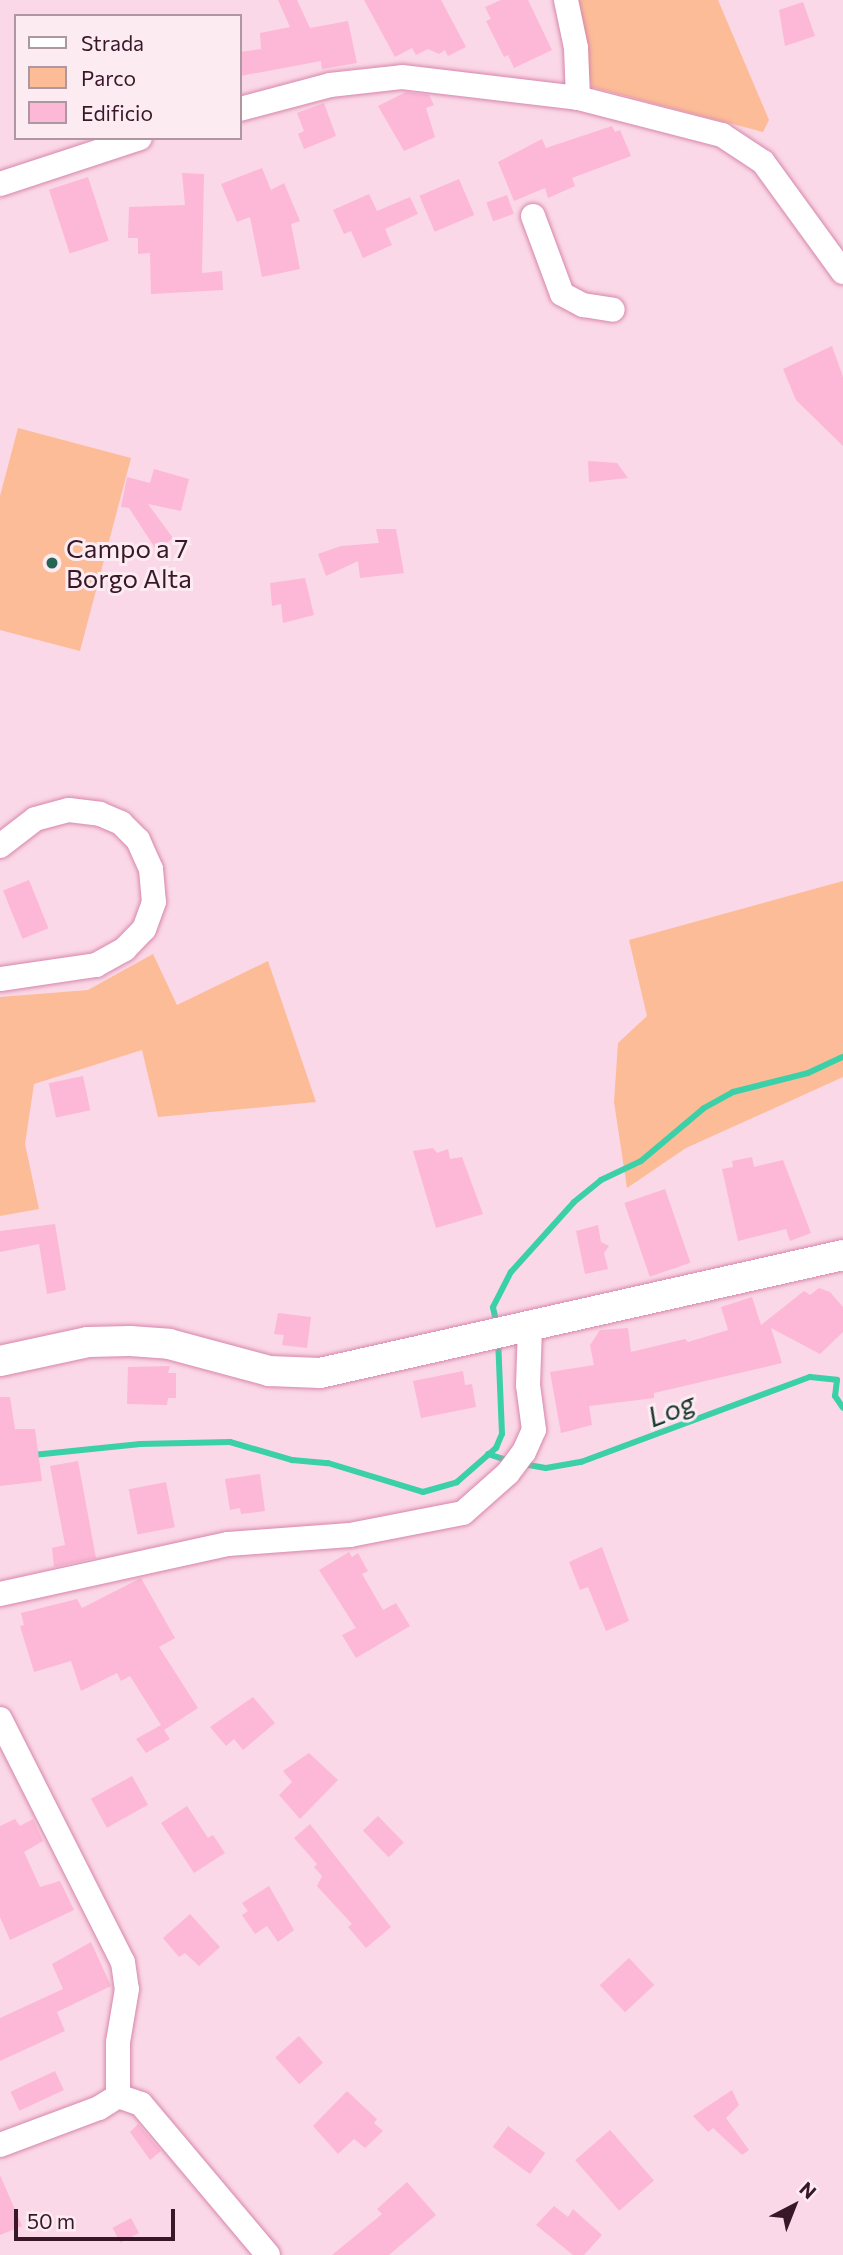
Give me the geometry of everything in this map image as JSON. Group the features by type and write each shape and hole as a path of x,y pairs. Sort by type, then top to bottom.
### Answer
{"street":[{"path":"566,0 576,48 578,98"},
{"path":"242,107 330,85 401,77 578,98 722,135 740,144 763,162 843,272"},
{"path":"0,184 134,140"},
{"path":"533,216 562,294 583,305 613,310"},
{"path":"0,846 35,819 69,810 121,822 138,840 151,869 155,902 144,929 125,949 96,965 0,979"},
{"path":"0,1360 88,1342 130,1341 169,1344 269,1371 320,1373 843,1255"},
{"path":"0,1594 228,1544 350,1535 463,1513 508,1473 524,1452 534,1430 528,1385 530,1327"},
{"path":"0,1719 123,1962 127,1989 118,2042 118,2096"},
{"path":"0,2145 99,2108 118,2096"},
{"path":"118,2096 141,2104 268,2255"}],"green space":[{"path":"576,0 718,0 769,120 763,132 591,87"},
{"name":"Campo a 7 Borgo Alta","path":"18,428 131,458 80,651 0,630 0,496"},
{"path":"843,881 843,1077 686,1148 627,1188 614,1102 618,1043 647,1016 629,940"},
{"path":"153,954 177,1005 268,961 316,1102 158,1117 142,1050 34,1084 25,1144 39,1209 0,1216 0,997 88,990"}],"building":[{"path":"278,0 297,0 310,28 348,21 357,63 322,69 321,61 242,76 242,52 261,49 260,33 290,27"},
{"path":"364,0 441,0 466,47 448,56 445,50 439,54 428,49 416,55 412,48 395,57"},
{"path":"501,0 528,0 552,50 514,68 508,55 504,57 486,21 491,19 485,7"},
{"path":"803,2 815,36 785,46 779,10"},
{"path":"406,92 429,95 434,105 426,108 435,137 404,151 378,106"},
{"path":"324,103 336,136 304,149 298,134 304,131 297,113"},
{"path":"612,126 615,132 620,130 631,156 572,178 575,186 548,198 545,188 514,201 498,162 542,139 546,148"},
{"path":"262,168 271,190 284,183 300,221 291,224 300,269 262,277 250,217 237,222 221,184"},
{"path":"182,173 204,174 202,273 222,271 223,290 151,294 150,253 138,254 138,238 128,238 129,207 185,205"},
{"path":"88,177 109,241 70,253 49,190"},
{"path":"459,179 474,215 435,232 419,196"},
{"path":"369,194 377,211 410,197 418,214 385,229 392,245 363,258 351,231 344,234 333,210"},
{"path":"507,195 514,214 493,221 486,203"},
{"path":"832,346 843,377 843,446 796,400 783,369"},
{"path":"588,461 617,463 628,478 589,482"},
{"path":"154,469 189,479 181,511 148,504 173,538 157,551 129,508 121,507 127,477 150,483"},
{"path":"376,529 396,529 404,573 360,578 358,561 326,576 318,554 341,546 379,543"},
{"path":"305,578 314,615 283,623 281,604 272,606 270,583"},
{"path":"29,880 48,928 23,939 3,890"},
{"path":"83,1076 90,1110 56,1118 49,1083"},
{"path":"433,1148 437,1153 448,1149 450,1159 462,1157 483,1214 436,1228 413,1151"},
{"path":"752,1157 754,1167 783,1160 811,1233 790,1241 786,1229 738,1241 722,1169 733,1167 732,1161"},
{"path":"665,1189 690,1263 650,1277 624,1203"},
{"path":"55,1224 66,1290 47,1294 39,1244 0,1252 0,1231"},
{"path":"598,1225 601,1242 609,1246 604,1253 608,1269 585,1274 576,1231"},
{"path":"819,1288 830,1292 843,1307 843,1332 820,1354 771,1328 782,1363 654,1393 654,1398 589,1406 592,1425 561,1433 550,1372 594,1365 590,1345 600,1330 628,1328 631,1352 685,1339 688,1342 728,1330 721,1307 752,1297 761,1325 804,1291 810,1295"},
{"path":"278,1313 311,1317 307,1348 282,1345 284,1335 274,1334"},
{"path":"170,1366 168,1373 176,1373 176,1398 168,1398 167,1405 127,1404 128,1367"},
{"path":"463,1371 465,1385 472,1384 476,1407 421,1418 413,1381"},
{"path":"0,1397 10,1397 15,1429 35,1429 42,1481 0,1486"},
{"path":"78,1461 96,1558 54,1567 52,1548 65,1545 50,1466"},
{"path":"260,1474 265,1511 241,1514 240,1508 230,1510 225,1479"},
{"path":"166,1482 175,1527 137,1534 129,1489"},
{"path":"602,1547 629,1621 606,1631 588,1587 580,1590 569,1562"},
{"path":"349,1552 352,1557 358,1553 368,1571 362,1574 383,1610 396,1603 410,1626 356,1658 342,1635 356,1628 319,1570"},
{"path":"141,1578 175,1638 159,1647 198,1708 164,1730 170,1739 146,1753 136,1739 161,1725 130,1676 121,1681 117,1673 81,1691 71,1661 34,1672 20,1626 24,1625 21,1613 77,1599 82,1608"},
{"path":"253,1697 275,1723 243,1750 234,1739 226,1746 210,1727"},
{"path":"309,1753 338,1780 300,1819 279,1795 292,1782 283,1771"},
{"path":"132,1776 148,1805 107,1828 91,1799"},
{"path":"187,1806 208,1838 213,1835 225,1853 194,1873 161,1823"},
{"path":"378,1816 404,1843 389,1857 363,1831"},
{"path":"15,1819 20,1826 33,1819 43,1841 24,1852 40,1887 60,1881 74,1910 10,1940 0,1917 0,1826"},
{"path":"310,1824 391,1927 366,1948 348,1927 352,1924 317,1886 322,1876 314,1867 317,1864 294,1838"},
{"path":"269,1886 294,1930 278,1942 267,1926 255,1934 242,1915 248,1911 242,1903"},
{"path":"190,1914 220,1947 199,1966 185,1953 179,1957 163,1938"},
{"path":"91,1942 111,1986 57,2012 65,2031 0,2061 0,2018 63,1989 52,1964"},
{"path":"629,1958 654,1985 625,2012 600,1985"},
{"path":"299,2036 323,2063 299,2084 275,2057"},
{"path":"55,2071 64,2090 19,2111 11,2092"},
{"path":"732,2090 739,2105 726,2118 749,2150 742,2155 713,2128 708,2132 693,2116"},
{"path":"347,2091 377,2119 374,2123 383,2131 365,2148 354,2139 338,2154 313,2126"},
{"path":"138,2124 161,2151 150,2160 130,2132"},
{"path":"508,2126 545,2153 530,2174 493,2147"},
{"path":"610,2130 654,2181 619,2211 575,2160"},
{"path":"0,2175 22,2226 0,2235"},
{"path":"407,2182 436,2215 389,2255 332,2255 382,2214 377,2209"},
{"path":"554,2206 568,2217 573,2209 602,2235 584,2255 573,2255 536,2225"},
{"path":"131,2218 139,2233 120,2243 112,2228"}],"waterway":[{"path":"497,1325 493,1307 511,1272 574,1202 601,1180 641,1161 704,1108 733,1092 808,1073 843,1057"},
{"path":"33,1455 140,1444 230,1442 292,1460 328,1463 423,1492 457,1482 496,1448 502,1434 498,1340"},
{"name":"Log","path":"523,1464 546,1468 581,1462 810,1377 837,1380 835,1396 843,1408"},
{"name":"Log","path":"488,1454 509,1461"}],"place":[{"name":"Campo a 7 Borgo Alta","path":"52,563"}]}
